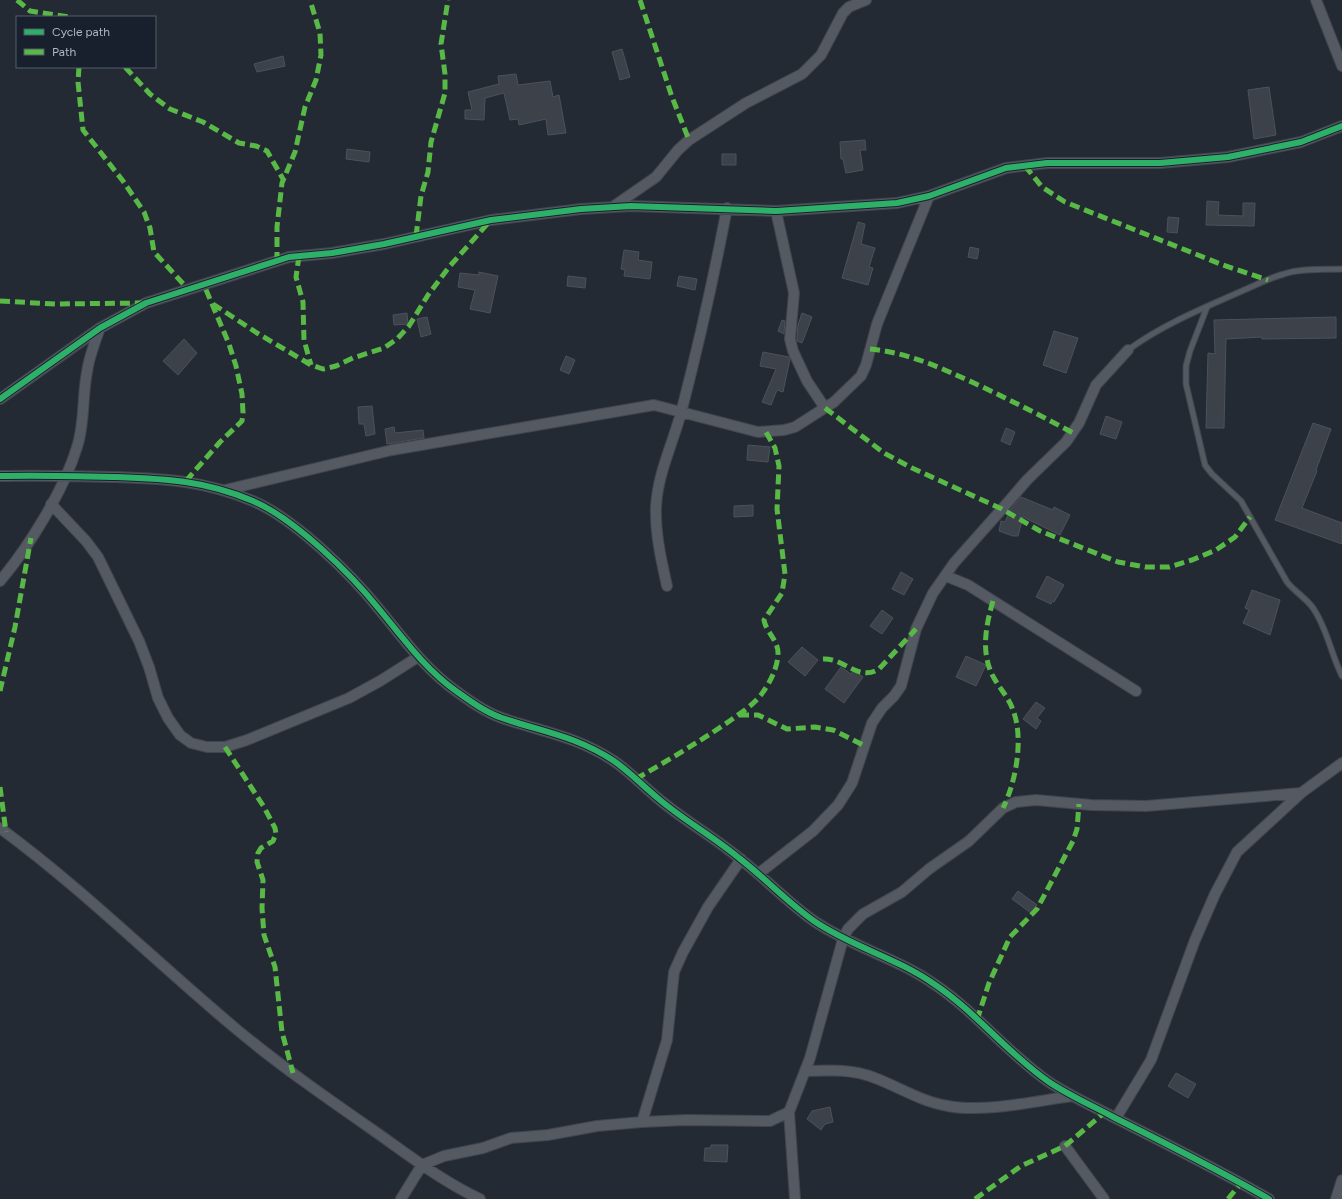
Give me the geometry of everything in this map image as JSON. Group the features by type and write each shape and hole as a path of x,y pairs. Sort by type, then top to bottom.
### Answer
{"street":[{"path":"612,208 656,177 678,150 689,140 741,106 802,74 821,55 843,13 849,7 866,0"},
{"path":"1316,0 1342,66"},
{"path":"0,399 100,328 146,303 289,258 332,253 384,244 491,220 582,209 727,208 776,211 897,203 929,196 1006,168 1047,163 1160,163 1228,157 1301,142 1342,126"},
{"path":"224,490 392,450 654,405 682,411 748,430 766,432 794,427 825,408 853,385 864,370 876,324 929,196"},
{"path":"667,586 659,551 656,504 659,483 682,411 708,304 727,208"},
{"path":"776,211 794,293 790,339 792,351 807,381 825,408"},
{"path":"0,581 31,538 51,504 66,476 78,447 82,426 86,372 100,328"},
{"path":"758,874 817,828 845,796 852,783 872,723 882,708 894,696 901,686 913,638 923,612 954,563 1027,480 1066,442 1079,423 1096,385 1128,350"},
{"path":"0,476 66,476 186,481 224,490 257,503 274,513 321,549 343,569 376,604 418,657 434,673 456,691 501,718 561,734 597,750 619,764 675,812 741,859 794,906 843,940 912,969 959,1002 1028,1067 1072,1096 1198,1159 1269,1199"},
{"path":"51,504 86,541 98,557 139,641 149,667 158,698 164,711 180,735 191,743 207,747 225,747 247,740 349,698 380,681 418,657"},
{"path":"946,576 968,585 1136,691"},
{"path":"1116,1118 1151,1060 1195,940 1228,866 1237,852 1249,839 1301,793 1342,763"},
{"path":"794,1199 789,1112 806,1071 843,940 848,929 863,914 902,892 929,869 969,841 1003,808 1016,802 1036,800 1128,806 1301,793"},
{"path":"0,828 70,883 236,1029 293,1073 422,1165 464,1192 480,1199"},
{"path":"642,1122 667,1040 674,972 682,952 708,907 741,859"},
{"path":"806,1071 830,1070 861,1073 924,1099 950,1107 1000,1106 1072,1096"},
{"path":"401,1199 422,1165 444,1156 483,1148 511,1138 548,1135 597,1126 642,1122 686,1120 765,1122 781,1117 789,1112"},
{"path":"1064,1146 1104,1199"},
{"path":"1336,1199 1342,1180"}],"lane":[{"path":"1128,350 1145,338 1207,307 1285,273 1342,269"},
{"path":"1207,307 1190,351 1186,366 1186,384 1205,465 1212,474 1241,501 1287,582 1295,592 1312,607 1322,624 1342,676"}],"building":[{"path":"622,49 630,77 620,80 612,52"},
{"path":"283,56 285,66 257,72 254,64"},
{"path":"516,74 518,85 550,81 553,97 559,95 566,133 548,135 546,119 519,125 518,119 510,120 504,93 485,98 484,120 465,119 465,110 472,110 468,92 499,84 498,76"},
{"path":"1269,87 1276,135 1254,139 1248,90"},
{"path":"865,140 866,150 860,150 863,170 846,173 843,159 841,159 840,142"},
{"path":"347,149 370,152 369,162 346,159"},
{"path":"722,154 736,154 736,165 722,165"},
{"path":"1207,201 1219,202 1218,215 1243,216 1243,203 1255,203 1254,226 1206,225"},
{"path":"1168,217 1179,218 1177,233 1167,232"},
{"path":"858,222 865,224 861,244 875,248 869,267 873,268 868,285 842,278"},
{"path":"970,247 979,249 977,259 968,257"},
{"path":"624,250 639,252 638,260 652,262 650,279 624,276 625,270 621,269"},
{"path":"479,272 498,276 490,313 470,309 475,290 458,287 460,273 479,275"},
{"path":"568,276 586,278 585,288 567,286"},
{"path":"679,276 697,279 695,290 677,286"},
{"path":"407,313 408,324 394,325 393,315"},
{"path":"802,313 812,317 802,343 797,341 797,338 798,325"},
{"path":"427,317 431,334 421,337 417,319"},
{"path":"1336,317 1336,338 1262,339 1262,337 1226,339 1224,428 1206,428 1208,353 1215,354 1214,320"},
{"path":"782,320 785,321 784,334 778,331"},
{"path":"1054,331 1078,338 1066,373 1043,365"},
{"path":"184,339 197,353 178,375 163,361"},
{"path":"763,352 789,357 790,359 783,392 777,390 771,405 762,402 776,369 760,366"},
{"path":"566,356 575,360 569,374 560,370"},
{"path":"372,406 375,434 366,436 364,424 359,424 358,407"},
{"path":"1106,416 1122,422 1116,439 1100,434"},
{"path":"1313,423 1331,429 1316,470 1317,471 1302,508 1342,523 1342,544 1275,520"},
{"path":"394,427 395,433 423,430 424,438 387,444 385,429"},
{"path":"1006,428 1015,432 1010,445 1001,441"},
{"path":"748,445 770,447 768,462 747,460"},
{"path":"1021,497 1053,510 1054,507 1070,515 1060,535 1023,517 1018,536 1013,536 999,531 1001,521 1005,522 1010,510"},
{"path":"753,505 753,516 734,517 734,506"},
{"path":"901,572 913,579 904,595 892,589"},
{"path":"1047,576 1064,585 1054,602 1052,601 1051,604 1036,597"},
{"path":"1252,590 1280,600 1270,635 1243,623 1249,610 1245,608"},
{"path":"882,610 893,618 882,634 870,626"},
{"path":"802,647 818,660 805,676 788,662"},
{"path":"966,656 986,665 976,686 956,677"},
{"path":"841,667 851,674 854,670 863,677 844,703 825,689"},
{"path":"1036,702 1045,708 1037,718 1041,721 1036,729 1023,719"},
{"path":"1018,891 1037,905 1031,913 1012,899"},
{"path":"1176,1073 1196,1084 1188,1098 1168,1086"},
{"path":"830,1107 833,1122 825,1124 821,1130 807,1119 812,1111"},
{"path":"711,1145 728,1145 727,1162 704,1161 705,1148 711,1148"}],"marked path":[{"path":"17,0 30,11 63,16"},
{"path":"277,262 277,227 282,183 295,152 305,107 316,80 321,55 320,33 310,0"},
{"path":"416,236 421,196 428,172 431,142 445,93 445,74 441,44 448,0"},
{"path":"640,0 672,97 689,140"},
{"path":"79,68 78,82 83,130 123,181 144,212 150,228 154,252 188,289"},
{"path":"126,68 150,94 170,109 203,122 239,143 256,146 267,151 283,179"},
{"path":"1025,166 1042,187 1065,202 1223,265 1268,280"},
{"path":"213,304 257,333 311,365 323,369 336,366 353,358 384,348 397,339 409,326 428,295 449,267 490,221"},
{"path":"299,256 296,277 303,302 304,340 311,365"},
{"path":"186,481 220,442 242,421 243,413 242,394 236,366 229,344 204,285"},
{"path":"0,301 55,304 142,303"},
{"path":"870,349 911,357 936,366 1036,413 1073,433"},
{"path":"825,408 884,453 912,468 1002,509 1040,531 1118,562 1145,567 1169,567 1192,560 1216,550 1235,537 1250,517"},
{"path":"636,779 720,728 744,711 760,696 774,673 778,653 776,644 764,620 782,593 785,574 777,509 779,466 775,448 766,432"},
{"path":"0,691 15,627 31,538"},
{"path":"993,601 988,620 986,640 987,659 994,678 1013,710 1018,733 1015,773 1012,786 1003,808"},
{"path":"823,659 838,662 864,673 871,672 879,669 916,629"},
{"path":"739,715 758,715 787,729 815,727 833,730 863,745"},
{"path":"225,747 264,807 275,828 276,834 273,841 261,848 258,853 257,862 263,880 262,908 264,935 275,967 282,1032 293,1073"},
{"path":"0,787 6,832"},
{"path":"977,1020 989,983 1010,937 1037,909 1073,841 1077,829 1079,804"},
{"path":"975,1199 1021,1166 1065,1146 1105,1112"},
{"path":"1228,1199 1241,1183"}],"cycle path":[{"path":"0,399 100,328 146,303 289,257 332,253 384,244 491,220 581,209 631,206 776,211 897,203 929,196 1006,168 1047,163 1160,163 1228,157 1301,142 1342,126"},
{"path":"0,476 113,477 184,482 235,494 269,509 304,534 338,564 367,595 424,663 434,673 467,699 496,716 573,740 614,761 670,808 729,850 814,921 844,938 890,959 920,975 949,995 1019,1058 1049,1082 1073,1096 1193,1157 1269,1199"}]}
